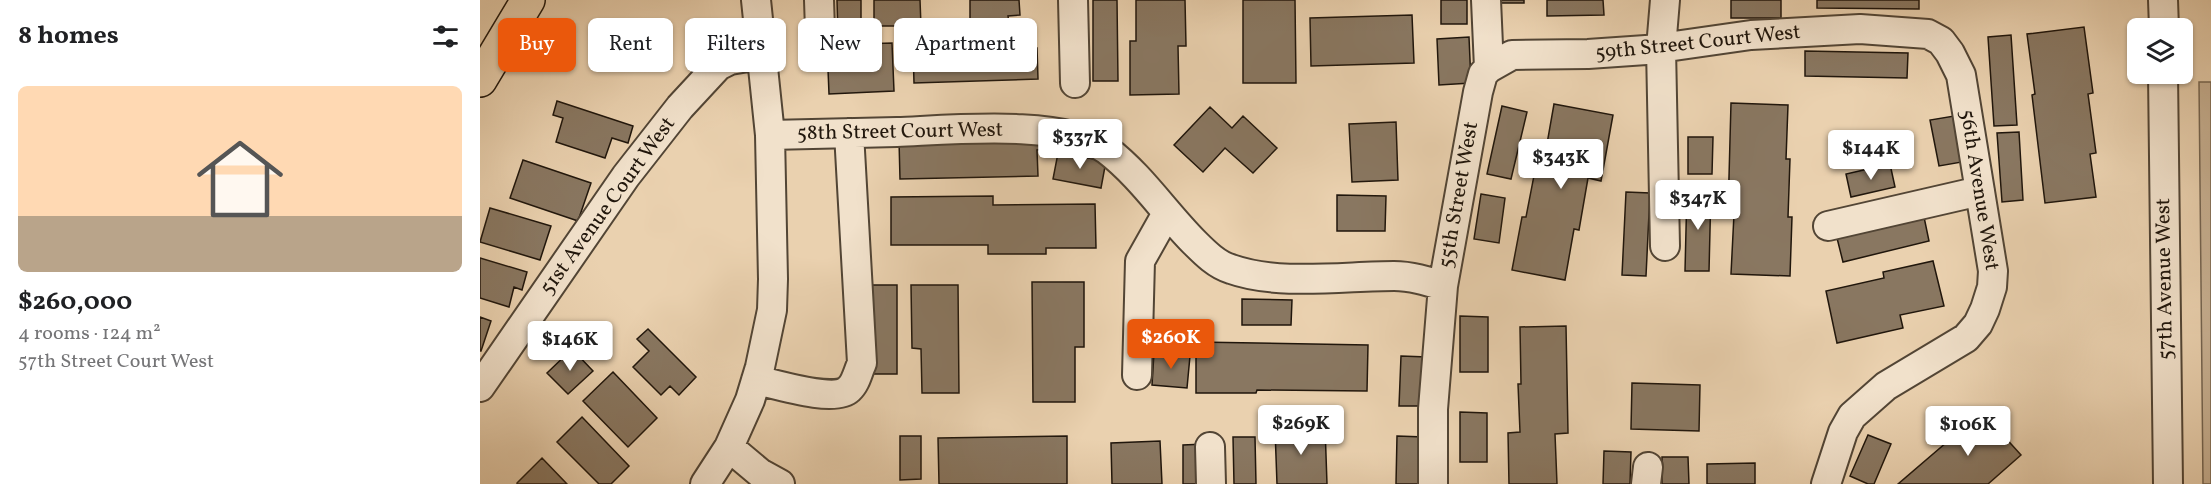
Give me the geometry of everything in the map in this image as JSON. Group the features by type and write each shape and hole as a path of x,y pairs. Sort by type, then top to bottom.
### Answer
{"main road":[{"path":"480,80 528,0"}],"street":[{"path":"756,0 757,18"},
{"path":"819,0 820,18"},
{"path":"1073,0 1075,83"},
{"path":"1486,0 1489,68"},
{"path":"1665,0 1661,48 1665,246"},
{"path":"2163,0 2164,18"},
{"name":"59th Street Court West","path":"1489,68 1494,63 1512,55 1588,54 1661,48 1751,35 1860,29 1911,32"},
{"name":"56th Avenue West","path":"1826,484 1843,432 1852,416 1886,386 1966,338 1978,324 1992,287 1994,271 1961,75 1941,41 1928,34 1911,32"},
{"name":"55th Street West","path":"1433,484 1433,408 1443,286 1478,92 1483,74 1489,68"},
{"name":"51st Avenue Court West","path":"480,387 627,176 680,107 712,72"},
{"path":"705,484 729,447 741,422 756,380 770,327 773,275 770,135 762,72"},
{"name":"57th Avenue West","path":"2163,84 2168,484"},
{"name":"58th Street Court West","path":"770,135 984,129 1045,131 1075,137 1105,148 1124,164 1209,256 1230,269 1257,275 1290,278 1396,276 1416,278 1443,286"},
{"path":"756,380 818,393 842,394 851,388 862,363 849,133"},
{"path":"1828,226 1980,191"},
{"path":"1137,375 1140,261 1167,213"},
{"path":"729,447 760,473 780,484"},
{"path":"1210,447 1211,484"}],"shaded area":[{"path":"2199,82 2211,82 2211,484 2203,484"}],"building":[{"path":"837,0 861,0 861,18 838,18"},
{"path":"874,0 920,0 921,18 894,18 894,26 882,26 882,18 874,18"},
{"path":"970,0 1019,0 1020,15 1008,16 1008,18 970,18"},
{"path":"1093,0 1117,0 1118,81 1093,81"},
{"path":"1136,0 1185,0 1186,46 1178,46 1179,94 1130,95 1130,41 1136,41"},
{"path":"1243,0 1295,0 1296,83 1243,83"},
{"path":"1441,0 1467,0 1467,24 1441,24"},
{"path":"1501,0 1524,0 1524,3 1501,3"},
{"path":"1547,0 1603,0 1604,15 1547,16"},
{"path":"1731,0 1781,0 1781,18 1731,18"},
{"path":"1817,0 1919,0 1919,9 1817,8"},
{"path":"1412,15 1414,63 1311,66 1310,18"},
{"path":"2084,27 2093,93 2088,94 2096,153 2090,154 2096,197 2045,203 2027,34"},
{"path":"2011,35 2017,125 1994,126 1988,37"},
{"path":"1469,37 1471,83 1439,85 1437,39"},
{"path":"882,43 892,43 894,91 829,94 828,72 882,72"},
{"path":"1037,48 1038,79 914,83 914,72 1037,72"},
{"path":"1805,51 1908,53 1907,78 1805,76"},
{"path":"557,101 633,126 628,143 612,138 605,158 556,142 563,118 553,115"},
{"path":"1731,103 1788,105 1786,159 1790,159 1788,217 1792,217 1790,276 1731,274 1734,214 1728,214"},
{"path":"1554,104 1613,115 1601,181 1588,178 1579,230 1574,229 1565,280 1512,270 1522,217 1526,217 1537,160 1544,161"},
{"path":"1502,106 1527,112 1511,179 1487,174"},
{"path":"1210,107 1232,128 1243,116 1277,148 1253,173 1225,148 1203,172 1174,145"},
{"path":"1954,116 1962,162 1939,166 1930,120"},
{"path":"1396,122 1398,180 1352,182 1349,124"},
{"path":"2019,132 2023,200 2002,202 1997,133"},
{"path":"1046,135 1046,149 1037,150 1038,176 900,179 899,140"},
{"path":"1688,137 1713,137 1712,174 1688,174"},
{"path":"1058,153 1106,161 1101,188 1053,179"},
{"path":"523,160 591,183 578,221 510,198"},
{"path":"1890,164 1895,187 1851,197 1846,174"},
{"path":"1687,190 1711,190 1709,271 1685,271"},
{"path":"1626,192 1650,193 1646,276 1622,275"},
{"path":"1481,194 1505,198 1499,243 1474,239"},
{"path":"1337,195 1386,196 1385,231 1337,231"},
{"path":"993,196 993,205 1095,204 1096,248 1046,248 1046,254 988,254 988,245 891,245 891,197"},
{"path":"490,208 551,226 540,260 480,242"},
{"path":"1924,217 1929,241 1843,262 1837,238"},
{"path":"480,258 527,272 522,290 514,287 509,307 480,298"},
{"path":"1933,261 1944,306 1900,315 1903,328 1837,343 1826,291 1884,278 1883,272"},
{"path":"1032,282 1084,282 1084,347 1075,347 1075,402 1033,402"},
{"path":"870,285 897,285 897,374 869,374"},
{"path":"911,285 958,285 959,393 922,393 921,349 912,348"},
{"path":"1242,299 1292,300 1291,325 1242,325"},
{"path":"1460,316 1488,317 1488,372 1460,372"},
{"path":"480,317 491,321 481,351 480,351"},
{"path":"1566,326 1568,433 1555,434 1557,484 1509,484 1508,433 1520,432 1518,384 1521,384 1520,327"},
{"path":"648,329 696,377 679,395 670,386 661,395 633,367 649,351 637,339"},
{"path":"1196,342 1368,345 1367,391 1257,390 1256,393 1196,393"},
{"path":"572,349 593,371 568,394 547,373"},
{"path":"1154,352 1190,356 1187,388 1152,385"},
{"path":"1401,356 1427,357 1426,406 1399,406"},
{"path":"613,372 657,418 628,447 583,401"},
{"path":"1632,383 1700,385 1699,431 1631,429"},
{"path":"1460,412 1487,413 1487,462 1460,462"},
{"path":"1982,412 2021,455 1988,484 1898,484"},
{"path":"582,417 629,466 611,484 599,484 557,442"},
{"path":"1325,426 1327,484 1277,484 1275,429"},
{"path":"1868,435 1891,444 1874,484 1868,484 1850,476"},
{"path":"900,436 921,436 921,479 900,480"},
{"path":"1067,436 1067,484 939,484 938,438"},
{"path":"1397,436 1424,437 1423,484 1396,484"},
{"path":"1233,437 1255,437 1256,484 1234,484"},
{"path":"1160,441 1162,484 1112,484 1111,443"},
{"path":"1205,444 1205,484 1183,484 1183,445"},
{"path":"1604,451 1631,452 1630,484 1603,484"},
{"path":"1662,457 1688,457 1689,484 1662,484"},
{"path":"542,458 567,484 517,484 517,483"},
{"path":"1755,463 1755,484 1707,484 1707,464"}]}
